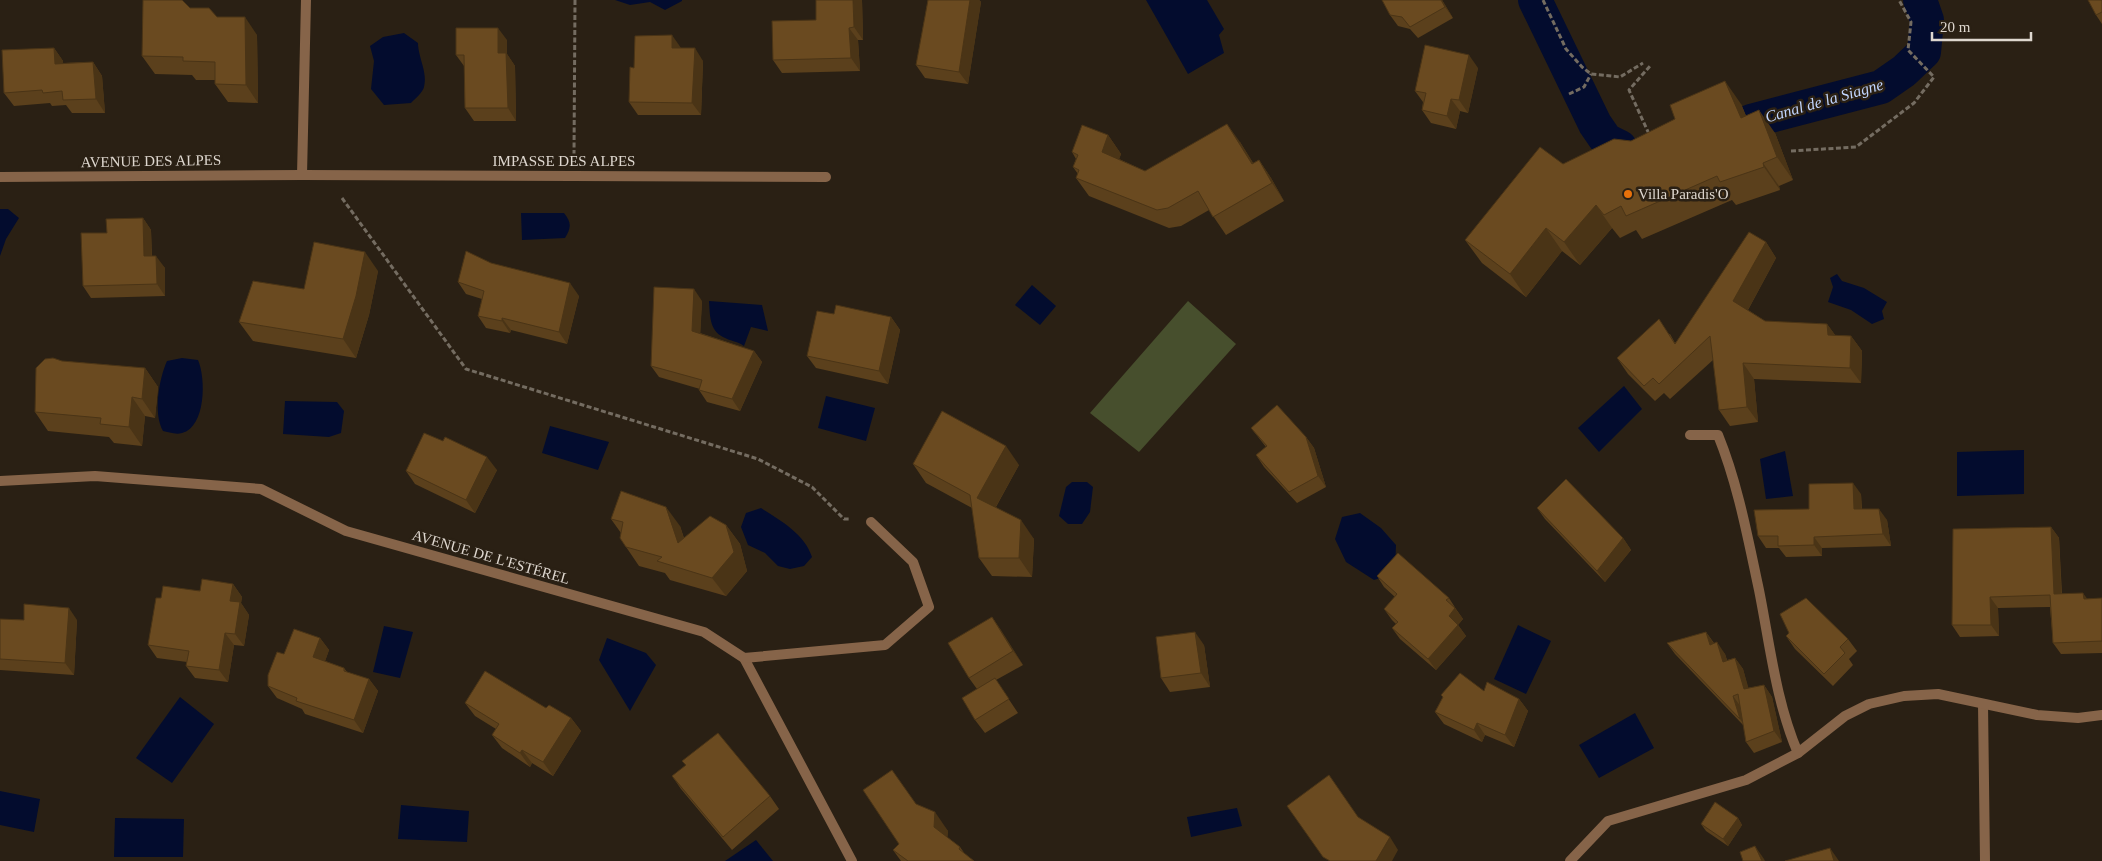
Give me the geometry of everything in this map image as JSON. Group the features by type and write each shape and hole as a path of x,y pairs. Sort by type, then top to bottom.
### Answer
{"street":[{"path":"302,175 306,0"},
{"name":"IMPASSE DES ALPES","path":"302,175 826,177"},
{"name":"AVENUE DES ALPES","path":"0,178 302,175"},
{"path":"1690,435 1718,435 1728,460 1759,591 1788,728 1798,753"},
{"name":"AVENUE DE L'ESTÉREL","path":"0,481 95,476 261,489 346,531 704,632 744,658 852,861"},
{"path":"744,658 885,646 929,607 913,562 871,522"},
{"path":"1570,861 1608,822 1746,780 1798,753 1844,716 1869,704 1904,696 1938,694 2036,715 2078,718 2102,715"},
{"path":"1984,704 1985,861"}],"path":[{"path":"574,176 575,0"},
{"path":"1543,0 1566,49 1591,74 1620,77 1644,64"},
{"path":"1792,151 1856,147 1914,103 1934,77 1923,63 1908,50 1911,22 1899,0"},
{"path":"1650,66 1629,90 1652,140"},
{"path":"1569,94 1584,87 1591,74"},
{"path":"336,195 344,200 466,369 758,459 812,487 844,519 871,522"}],"green space":[{"path":"1188,301 1236,344 1139,452 1090,413"}],"water":[{"path":"615,0 682,1 665,10 650,2 630,5"},
{"path":"1146,0 1207,0 1224,29 1219,35 1224,53 1188,74"},
{"path":"404,33 418,43 425,76 424,87 411,103 384,105 371,89 374,61 370,46 383,37"},
{"path":"0,209 8,209 19,218 6,239 0,256"},
{"path":"521,213 564,213 570,226 565,238 522,240"},
{"path":"1837,274 1842,281 1864,288 1887,302 1882,311 1884,319 1872,324 1851,310 1828,302 1833,287 1830,278"},
{"path":"1032,285 1056,306 1040,325 1015,305"},
{"path":"709,301 762,305 768,331 751,327 744,346 723,337 718,334 713,326"},
{"path":"182,358 198,360 202,378 202,401 196,422 190,429 175,434 163,431 158,415 158,396 167,361"},
{"path":"1624,386 1642,409 1599,452 1578,428"},
{"path":"826,396 875,408 866,441 818,428"},
{"path":"285,401 337,402 344,411 341,433 329,437 283,434"},
{"path":"550,426 609,442 598,470 542,453"},
{"path":"2024,450 2024,494 1957,496 1957,452"},
{"path":"1785,451 1793,496 1766,499 1760,459"},
{"path":"1072,482 1087,482 1093,487 1090,512 1082,524 1068,524 1059,516 1066,487"},
{"path":"761,508 791,528 804,541 812,557 804,566 790,569 778,566 765,553 748,545 741,527 746,513"},
{"path":"1360,513 1381,528 1396,545 1395,564 1391,572 1382,578 1374,580 1346,562 1335,539 1342,517"},
{"path":"1518,625 1551,641 1526,694 1494,679"},
{"path":"384,626 413,632 400,678 373,672"},
{"path":"607,638 646,653 656,665 630,711 599,660"},
{"path":"180,697 214,724 172,783 136,758"},
{"path":"1635,713 1654,748 1599,778 1579,745"},
{"path":"0,791 40,799 34,832 0,825"},
{"path":"401,805 469,811 467,842 398,839"},
{"path":"1237,808 1242,826 1191,837 1187,817"},
{"path":"115,818 184,819 183,857 114,857"},
{"path":"756,840 773,861 725,861"}],"building":[{"path":"143,0 182,0 190,8 209,8 217,17 245,17 246,85 215,84 215,62 183,61 183,57 142,56"},
{"path":"816,0 853,0 854,27 849,28 851,58 773,60 772,21 816,20"},
{"path":"928,0 970,0 959,72 916,65"},
{"path":"1382,0 1441,0 1445,7 1410,27 1402,17 1390,15"},
{"path":"2088,0 2102,0 2102,12 2096,15"},
{"path":"456,28 498,28 498,53 506,53 508,108 465,108 464,55 456,55"},
{"path":"672,35 672,48 695,48 692,103 629,102 630,67 634,68 635,36"},
{"path":"1425,45 1469,55 1459,100 1451,99 1447,116 1422,110 1426,93 1415,91"},
{"path":"54,48 55,64 93,62 96,99 63,100 62,91 43,93 42,90 4,93 2,50"},
{"path":"1725,81 1741,118 1759,110 1777,157 1763,163 1764,167 1720,182 1717,176 1626,216 1621,206 1604,215 1596,205 1564,242 1546,228 1510,274 1465,240 1540,147 1563,164 1614,139 1631,141 1675,119 1670,105"},
{"path":"1227,124 1252,164 1259,160 1272,183 1213,217 1198,191 1168,208 1157,210 1076,178 1079,170 1073,167 1078,155 1072,152 1082,125 1108,135 1102,152 1145,171"},
{"path":"143,218 144,256 156,256 157,284 83,286 81,233 107,233 106,219"},
{"path":"1749,232 1766,242 1733,301 1765,321 1827,324 1828,335 1851,336 1850,368 1743,363 1747,407 1719,410 1710,336 1659,384 1653,378 1644,386 1617,358 1659,319 1675,344"},
{"path":"314,242 365,252 356,296 343,339 239,322 253,281 304,289"},
{"path":"466,251 491,263 570,283 559,332 502,318 502,321 478,316 484,291 458,282"},
{"path":"654,287 694,289 692,331 754,351 732,399 699,390 702,380 651,366"},
{"path":"836,305 891,317 879,371 807,356 817,311 834,314"},
{"path":"53,358 62,361 145,368 142,399 132,397 129,427 100,424 101,418 35,412 36,368 45,359"},
{"path":"1277,405 1306,437 1318,476 1289,492 1256,455 1267,446 1251,428"},
{"path":"942,411 1006,446 977,498 1021,520 1019,558 979,558 970,495 913,464"},
{"path":"424,433 443,441 445,437 487,457 466,500 406,471"},
{"path":"1566,479 1623,538 1597,571 1537,508"},
{"path":"1853,483 1854,509 1879,509 1883,534 1814,537 1814,545 1778,546 1778,536 1758,536 1754,510 1809,509 1809,484"},
{"path":"621,491 666,507 678,543 710,516 726,525 734,552 712,578 657,561 662,557 626,547 620,538 623,522 611,519"},
{"path":"2051,527 2054,594 2083,593 2084,599 2102,598 2102,641 2053,643 2050,595 1990,597 1991,625 1952,625 1953,529"},
{"path":"1398,553 1449,598 1446,600 1455,608 1449,616 1458,625 1428,659 1392,628 1398,622 1384,609 1397,594 1377,576"},
{"path":"202,579 233,584 230,601 240,602 235,634 225,633 219,670 186,666 189,651 148,645 156,598 161,598 163,586 200,591"},
{"path":"1806,598 1848,639 1840,647 1845,653 1824,674 1786,636 1789,633 1780,614"},
{"path":"24,604 69,608 65,663 0,659 0,619 24,620"},
{"path":"992,617 1013,651 969,678 948,643"},
{"path":"294,629 320,638 313,657 344,668 344,671 369,679 354,720 296,701 297,698 268,686 268,675 277,652 284,654"},
{"path":"1195,632 1201,673 1161,678 1156,637"},
{"path":"1706,632 1710,645 1717,642 1723,662 1735,658 1744,689 1764,685 1774,731 1746,742 1738,694 1733,696 1740,719 1667,643"},
{"path":"485,671 546,708 549,705 571,718 543,762 522,750 520,753 492,735 499,724 465,703"},
{"path":"1460,673 1484,691 1487,682 1519,699 1505,735 1477,723 1474,730 1435,712 1443,697 1441,695"},
{"path":"995,678 1009,699 975,720 962,698"},
{"path":"718,733 770,796 723,837 672,776 686,765 682,761"},
{"path":"892,770 916,804 935,812 934,827 960,847 959,849 974,861 908,861 893,850 899,844 863,790"},
{"path":"1329,775 1358,817 1390,837 1376,861 1330,861 1323,857 1287,806"},
{"path":"1715,802 1738,818 1723,839 1701,824"},
{"path":"1755,846 1762,861 1743,861 1740,852"},
{"path":"1830,848 1834,861 1785,861"}],"waterway":[{"name":"Canal de la Siagne","path":"1535,0 1595,124 1606,140 1620,147"},
{"name":"Canal de la Siagne","path":"1751,121 1881,87 1904,71 1924,52 1927,20 1920,0"}],"place":[{"name":"Villa Paradis'O","path":"1628,194"}]}
